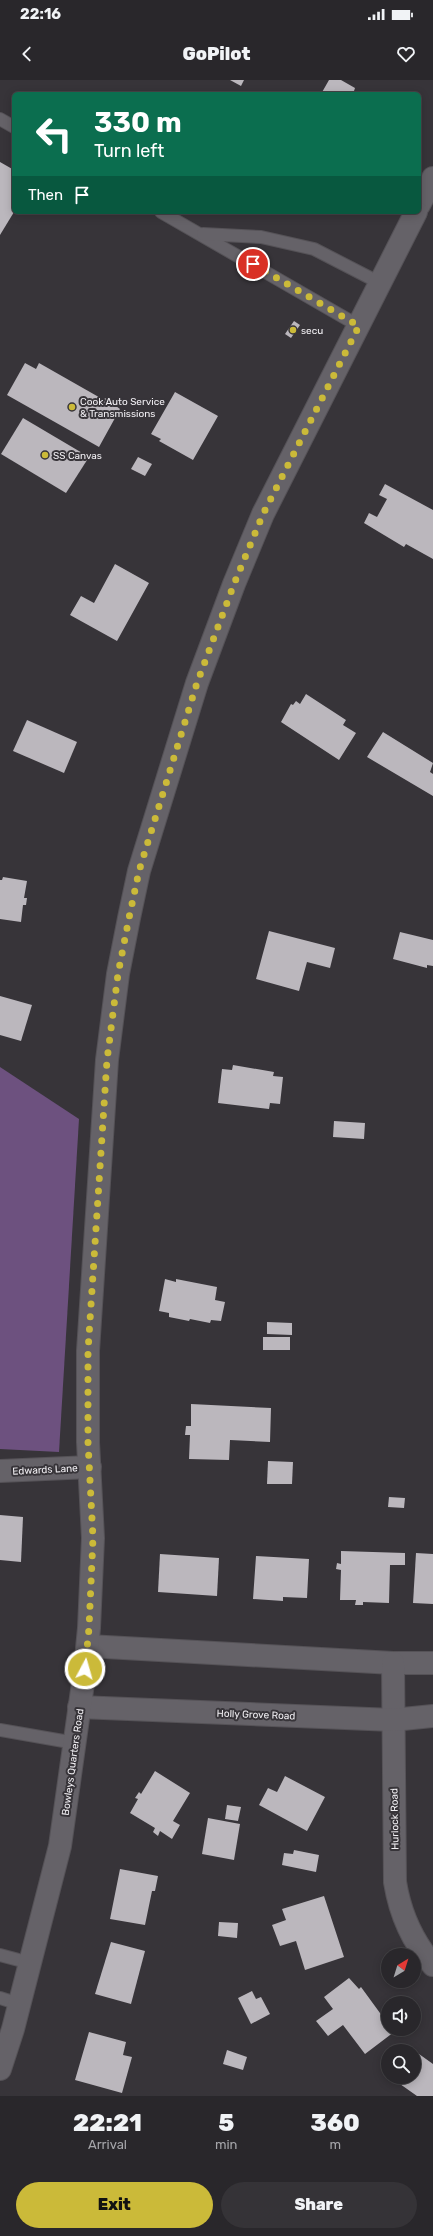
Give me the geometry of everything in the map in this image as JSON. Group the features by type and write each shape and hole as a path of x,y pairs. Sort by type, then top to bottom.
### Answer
{"street":[{"path":"421,201 433,178"},
{"name":"Bowleys Quarters Road","path":"0,2069 10,2001 30,1963 60,1846 88,1646 93,1538 88,1351 107,1060 118,974 139,871 197,683 234,584 263,514 415,214"},
{"name":"Edwards Lane","path":"0,1471 90,1466"},
{"path":"88,1646 393,1663 433,1663"},
{"name":"Hurlock Road","path":"393,1663 396,1889 407,1926 433,1965"},
{"name":"Holly Grove Road","path":"79,1707 393,1720 433,1716"}],"lane":[{"path":"0,119 12,126"},
{"path":"165,214 359,326"},
{"path":"200,234 260,237 314,249 380,283"},
{"path":"0,1730 75,1743"},
{"path":"0,1955 30,1963"}],"shaded area":[{"path":"0,1067 79,1119 59,1452 0,1449"}],"building":[{"path":"230,80 244,80 241,86"},
{"path":"329,80 341,80 355,88 354,91 355,92 322,92"},
{"path":"0,162 12,169 13,214 0,235"},
{"name":"secu","path":"294,321 300,325 291,338 285,334"},
{"name":"Cook Auto Service & Transmissions","path":"25,363 36,369 39,363 104,400 105,398 120,409 99,447 7,395"},
{"path":"175,392 218,416 193,460 159,441 161,439 151,434"},
{"name":"SS Canvas","path":"23,418 89,457 66,493 1,454"},
{"path":"138,457 152,464 145,476 131,469"},
{"path":"385,484 433,510 433,559 406,544 404,547 364,523 369,513 377,517 387,499 379,495"},
{"path":"115,564 149,583 117,641 70,615 81,596 94,603"},
{"path":"306,694 346,720 343,725 356,733 339,760 281,722 291,704 293,705 296,701 300,704"},
{"path":"27,720 77,742 64,773 13,751"},
{"path":"383,732 433,763 430,772 433,774 433,796 367,757"},
{"path":"3,877 27,881 24,898 27,898 26,905 23,905 21,922 0,919 0,880 2,880"},
{"path":"269,931 335,948 330,968 307,962 299,991 256,979"},
{"path":"400,932 433,940 433,966 427,965 427,968 393,959"},
{"path":"0,996 32,1005 21,1041 0,1035"},
{"path":"233,1065 274,1072 273,1076 283,1077 280,1104 270,1103 269,1109 218,1103 222,1069 232,1070"},
{"path":"334,1121 365,1123 364,1139 333,1137"},
{"path":"165,1279 176,1282 176,1279 217,1287 215,1300 225,1302 221,1321 211,1320 210,1323 190,1319 189,1321 169,1317 169,1313 159,1311"},
{"path":"267,1322 292,1323 292,1335 267,1334"},
{"path":"263,1337 290,1337 290,1350 263,1350"},
{"path":"191,1404 271,1408 270,1442 230,1440 229,1460 189,1459 190,1435 185,1435 186,1426 191,1426"},
{"path":"268,1461 293,1462 292,1484 267,1484"},
{"path":"389,1497 405,1498 404,1508 388,1507"},
{"path":"0,1515 23,1517 21,1562 0,1560"},
{"path":"341,1551 405,1553 405,1565 390,1565 389,1603 363,1602 363,1605 355,1605 356,1600 340,1600 341,1570 336,1569 337,1563 341,1564"},
{"path":"416,1553 433,1554 433,1604 413,1603"},
{"path":"160,1554 219,1558 217,1596 158,1592"},
{"path":"256,1556 309,1559 307,1598 283,1597 283,1601 253,1599"},
{"path":"155,1771 190,1793 173,1821 180,1825 172,1839 160,1831 158,1836 153,1832 155,1828 130,1813 138,1799 135,1798 139,1792 141,1794"},
{"path":"285,1776 325,1797 307,1831 259,1805 268,1788 277,1792"},
{"path":"227,1805 241,1807 238,1821 225,1819"},
{"path":"208,1818 240,1824 234,1860 202,1854"},
{"path":"294,1850 319,1855 316,1872 282,1865 284,1853 293,1854"},
{"path":"120,1869 158,1876 155,1891 152,1891 145,1925 110,1919"},
{"path":"324,1896 344,1957 305,1970 296,1941 280,1946 272,1925 286,1920 282,1909"},
{"path":"219,1922 238,1923 237,1938 218,1936"},
{"path":"111,1942 145,1951 131,2004 95,1994"},
{"path":"349,1978 359,1989 361,1987 381,2014 381,2036 389,2036 365,2054 343,2025 328,2036 316,2021 333,2009 324,1997"},
{"path":"252,1991 256,1999 261,1997 270,2014 251,2024 238,1998"},
{"path":"89,2032 126,2042 123,2055 132,2057 122,2093 75,2080"},
{"path":"227,2050 247,2057 243,2070 223,2064"},
{"path":"421,2055 433,2064 433,2096 417,2096 400,2084 421,2084"}],"place":[{"name":"secu","path":"293,330"},
{"name":"Cook Auto Service & Transmissions","path":"72,407"},
{"name":"SS Canvas","path":"45,455"}],"route":[{"path":"85,1669 92,1584 93,1538 88,1442 88,1351 107,1060 118,974 129,918 139,871 197,683 234,584 263,514 359,326 253,264"}]}
